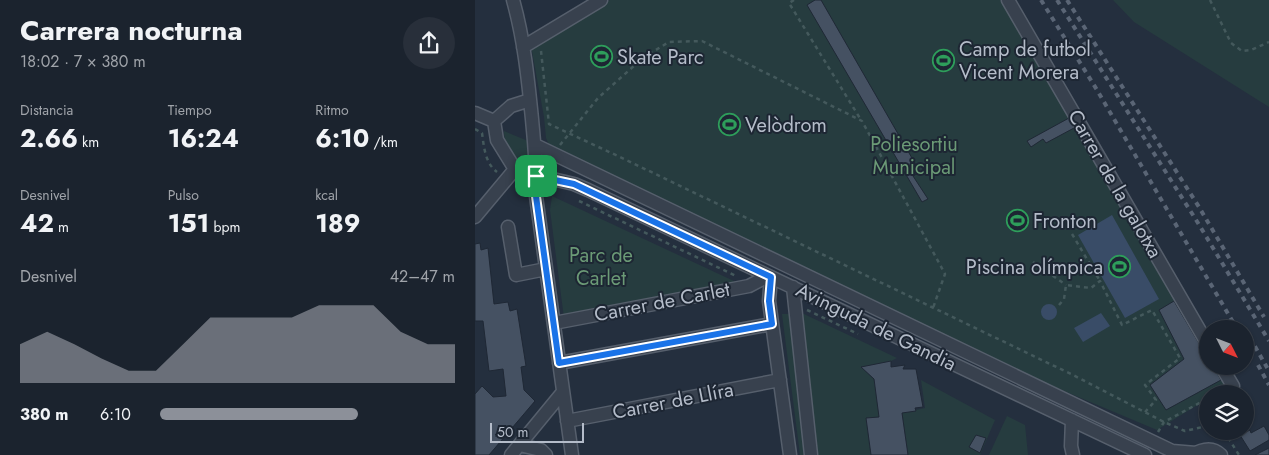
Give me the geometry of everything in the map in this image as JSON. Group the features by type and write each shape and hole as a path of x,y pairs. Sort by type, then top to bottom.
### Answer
{"street":[{"path":"513,0 521,27 535,145 535,189 572,455"},
{"path":"523,47 601,0"},
{"name":"Carrer de la galotxa","path":"1008,0 1199,328"},
{"path":"494,121 511,106 530,100"},
{"path":"475,113 494,121"},
{"path":"475,217 516,168 497,140 494,121"},
{"name":"Avinguda de Gandia","path":"535,145 1172,451 1194,454 1200,450 1208,449 1221,455"},
{"name":"Avinguda de Gandia","path":"516,168 536,176 574,184 1145,455"},
{"path":"507,226 516,275 546,269"},
{"path":"770,277 769,301 790,455"},
{"name":"Carrer de Carlet","path":"554,323 752,284 770,277"},
{"path":"793,287 811,455"},
{"path":"559,363 772,324"},
{"name":"Carrer de Llíra","path":"567,421 780,380"},
{"path":"511,455 562,393"},
{"path":"1072,420 1071,446 1073,455"},
{"path":"520,445 541,450 546,455"}],"path":[{"path":"794,0 789,3 862,121 945,274 933,308"},
{"path":"1210,0 1231,43 1243,51 1251,50 1269,42"},
{"path":"540,37 549,124 1073,375 1164,422 1185,431 1199,428"},
{"path":"553,154 598,98 616,80 644,57 669,42 703,41 862,121"},
{"path":"475,129 482,133 485,154 493,169 507,180"},
{"path":"575,199 752,284"},
{"path":"1072,234 1100,281 1122,325 1152,310 1180,358 1145,385 1155,400 1145,412"},
{"path":"1033,262 1066,285 1091,288 1100,281"},
{"path":"1059,305 1063,299 1066,285"},
{"path":"1164,422 1199,403"},
{"path":"1230,440 1239,455"}],"green space":[{"name":"Poliesortiu Municipal","path":"610,0 1004,0 1199,336 1199,375 1222,375 1227,385 1199,385 1199,404 1157,430 924,332 553,154 546,138 531,46"},
{"path":"1113,0 1269,0 1269,107 1134,22"},
{"path":"504,131 528,141 529,163 518,160 510,152 504,137"},
{"name":"Parc de Carlet","path":"552,196 736,282 564,318 550,210"},
{"path":"782,314 804,314 897,358 861,367 874,379 879,417 866,418 871,455 800,455"},
{"path":"921,380 995,420 980,455 908,455 902,413 925,408"},
{"path":"1007,416 1025,425 1028,455 989,455"}],"water":[{"name":"Piscina olímpica","path":"1112,215 1159,299 1125,318 1078,235"},
{"path":"1049,304 1057,312 1049,320 1041,312"},
{"path":"1101,313 1110,326 1083,342 1074,328"}],"building":[{"path":"815,0 821,0 920,172 913,176 928,199 922,202 807,5"},
{"path":"1069,118 1074,128 1046,143 1043,139 1031,147 1027,141"},
{"path":"480,243 481,250 488,248 494,304 508,302 510,311 517,309 526,366 521,367 524,390 535,401 489,455 475,455 475,394 482,386 493,397 506,396 503,369 489,371 483,321 475,321 475,244"},
{"path":"1174,301 1199,343 1199,375 1218,375 1221,380 1212,385 1199,385 1199,392 1166,410 1150,385 1184,359 1159,310"},
{"path":"891,361 891,367 905,365 903,369 916,369 923,407 915,408 916,411 902,413 908,455 871,455 866,418 879,417 874,379 861,367"},
{"path":"1264,426 1269,435 1269,440 1250,451 1243,440 1254,440 1254,431"},
{"path":"976,435 986,438 980,453 969,447"},
{"path":"1269,448 1269,455 1255,455"},
{"path":"531,451 535,455 517,455 519,452"}],"railway":[{"path":"1041,0 1097,90 1232,320"},
{"path":"1057,0 1198,223 1269,341"},
{"path":"1067,0 1199,207 1264,317"},
{"path":"1254,345 1269,371"},
{"path":"1258,365 1269,385"}],"place":[{"name":"Skate Parc","path":"601,57"},
{"name":"Camp de futbol Vicent Morera","path":"943,61"},
{"name":"Velòdrom","path":"729,125"},
{"name":"Fronton","path":"1017,221"},
{"name":"Piscina olímpica","path":"1119,267"}],"route":[{"path":"536,176 574,184 588,190 771,277 769,301 772,324 559,363 535,189 536,176"}]}
